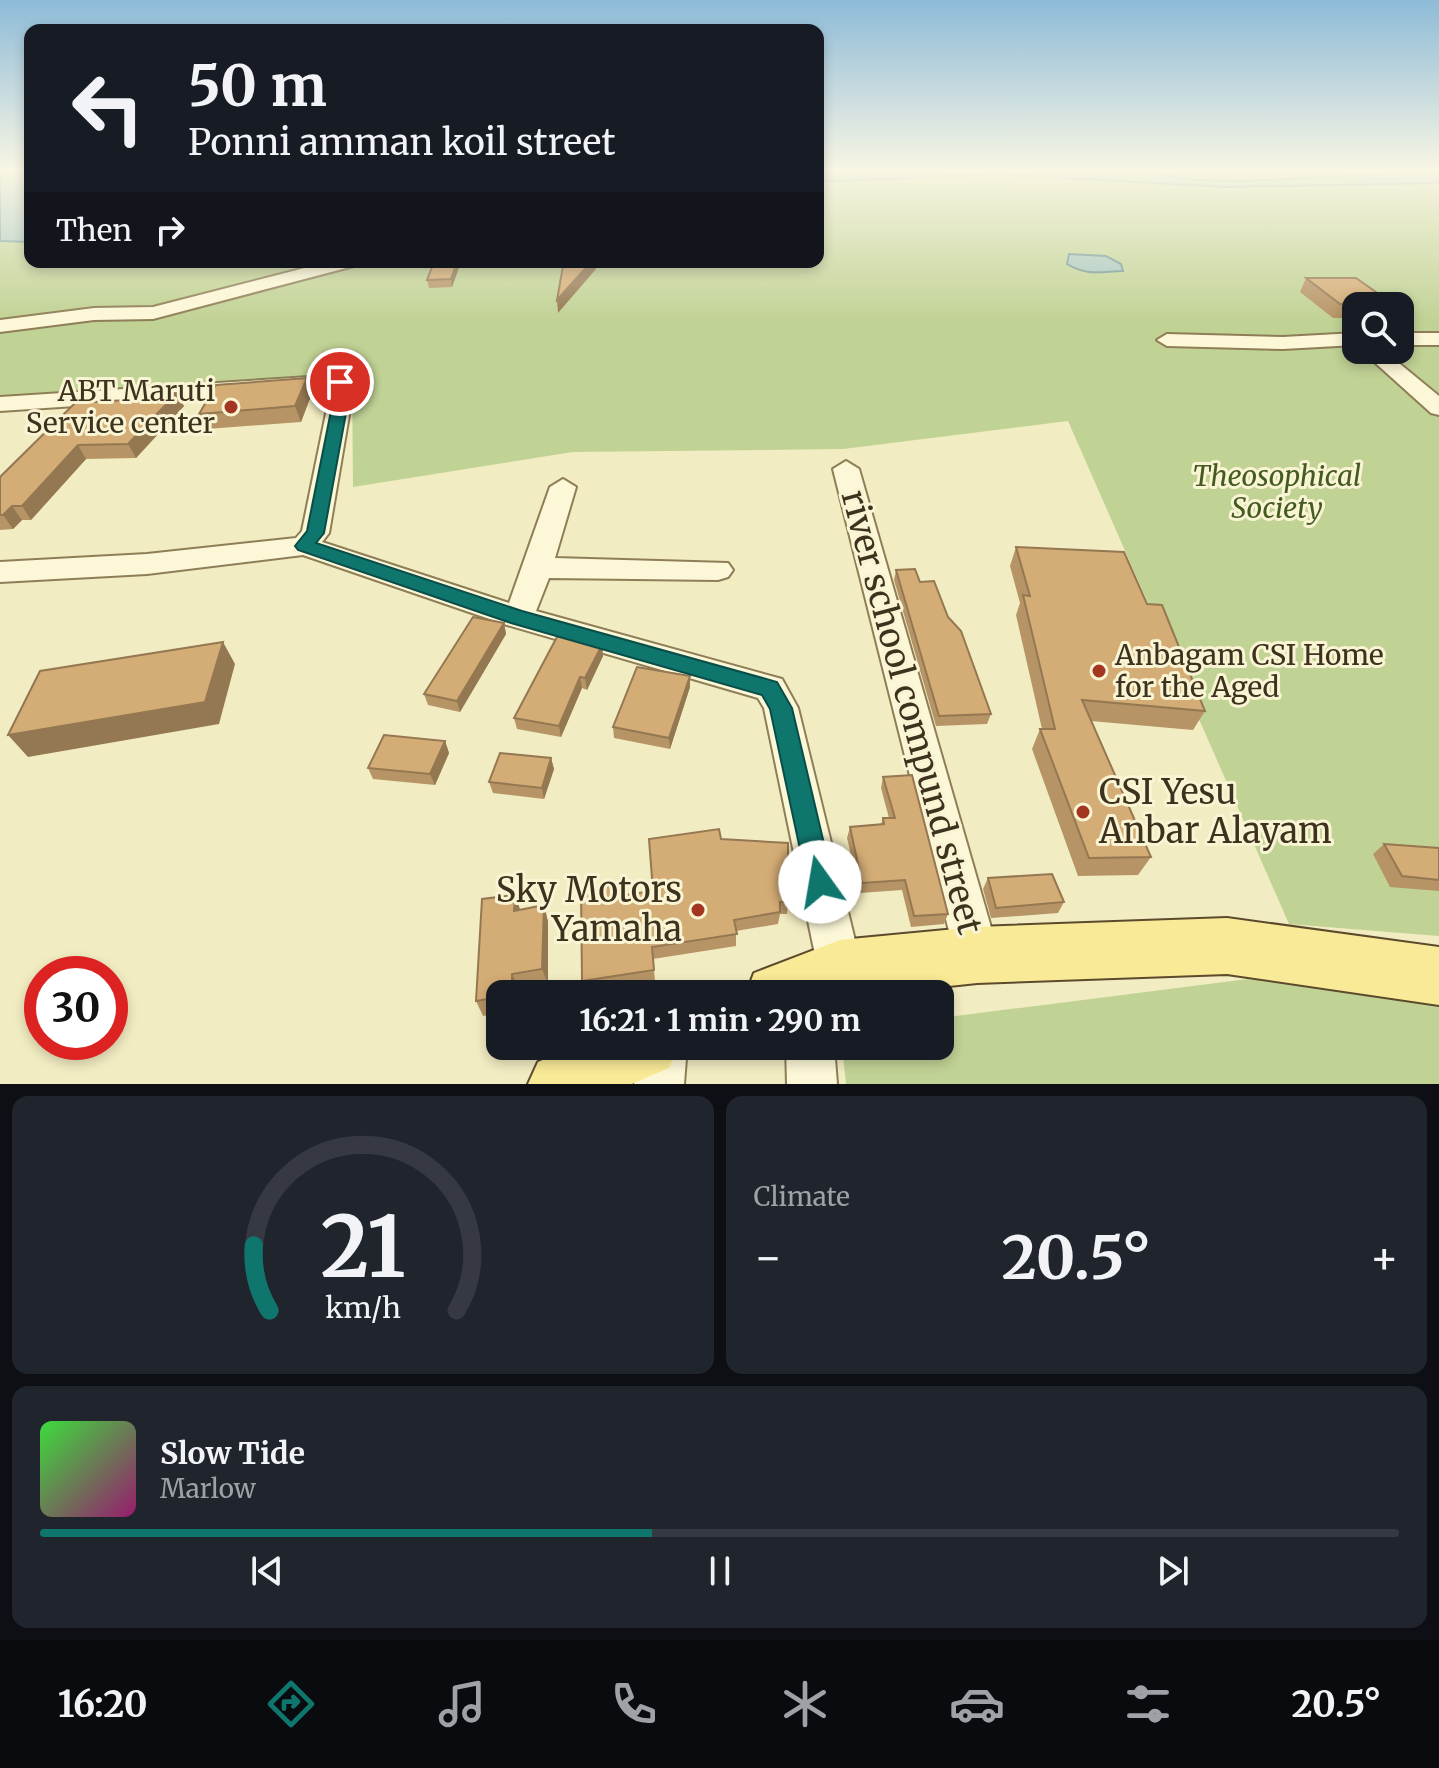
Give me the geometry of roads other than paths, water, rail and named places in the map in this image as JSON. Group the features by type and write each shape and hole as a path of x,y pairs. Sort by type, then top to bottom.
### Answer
{"main road":[{"path":"834,980 977,955 1227,946 1439,976"},
{"path":"560,1084 615,1060"}],"street":[{"path":"0,326 94,314 153,313 325,268"},
{"path":"1414,339 1439,339"},
{"path":"1167,340 1283,343 1342,340"},
{"path":"1387,364 1439,408"},
{"path":"0,404 340,382 343,386 315,533 304,546"},
{"name":"river school compund street","path":"846,469 977,955"},
{"path":"518,617 538,568 563,487"},
{"path":"0,572 147,564 304,546 518,617 770,688 781,708 806,980"},
{"path":"538,568 718,570"},
{"path":"659,1084 662,1060"},
{"path":"811,1060 812,1084"}],"water":[{"path":"0,221 24,221 24,242 0,241"},
{"path":"1069,254 1106,256 1121,264 1123,271 1082,271 1067,264"}],"place":[{"name":"ABT Maruti Service center","path":"231,407"},
{"name":"Anbagam CSI Home for the Aged","path":"1099,671"},
{"name":"CSI Yesu Anbar Alayam","path":"1083,812"},
{"name":"Sky Motors Yamaha","path":"698,910"}],"park label":[{"name":"Theosophical Society","path":"1277,492"}]}
